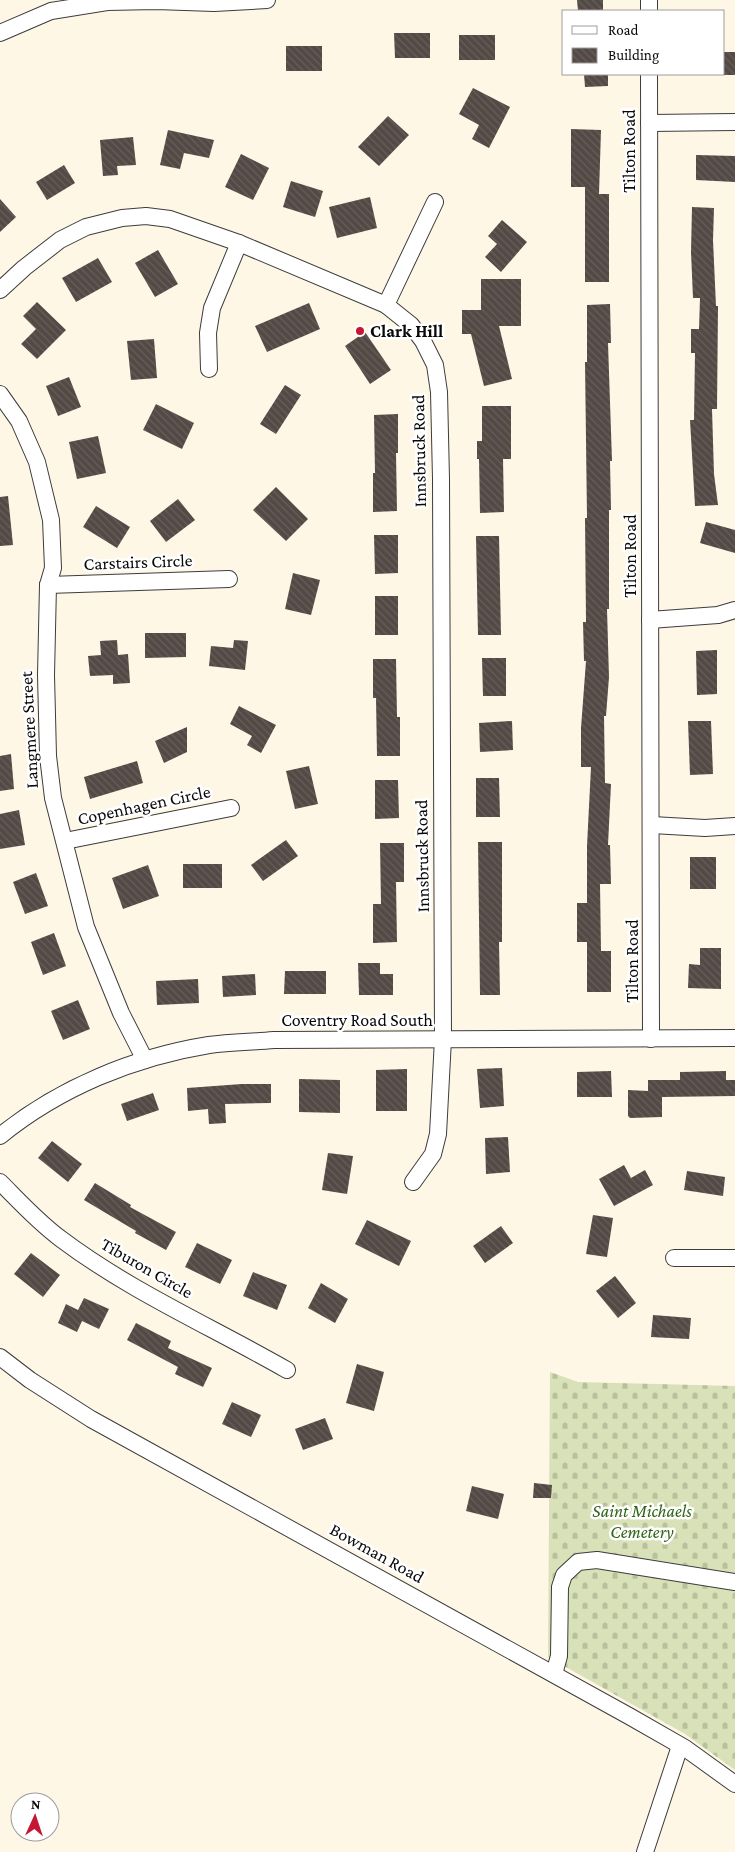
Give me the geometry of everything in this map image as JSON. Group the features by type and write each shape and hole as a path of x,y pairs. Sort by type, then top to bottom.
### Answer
{"street":[{"path":"0,33 51,11 107,2 214,3 267,0"},
{"name":"Tilton Road","path":"649,75 651,1038"},
{"path":"649,123 735,122"},
{"path":"386,305 435,202"},
{"name":"Innsbruck Road","path":"0,290 24,268 60,240 86,227 122,218 146,216 170,219 239,243 386,305 411,325 423,341 434,365 439,392 441,479 441,774 444,906 443,1040 438,1134 433,1154 413,1182"},
{"path":"209,370 208,333 212,308 239,243"},
{"name":"Langmere Street","path":"0,394 19,421 37,462 51,520 53,568 48,586 46,675 48,756 53,798 86,927 121,1014 146,1060"},
{"name":"Carstairs Circle","path":"48,586 229,579"},
{"path":"650,620 718,615 735,610"},
{"name":"Copenhagen Circle","path":"65,842 231,808"},
{"path":"652,825 705,828 735,826"},
{"name":"Coventry Road South","path":"0,1136 48,1102 91,1081 146,1060 210,1045 274,1040 735,1038"},
{"name":"Tiburon Circle","path":"0,1182 60,1239 125,1281 288,1370"},
{"path":"674,1258 735,1258"},
{"name":"Bowman Road","path":"0,1357 30,1380 91,1418 554,1674 680,1746 735,1784"},
{"path":"554,1674 559,1656 560,1587 564,1574 578,1562 596,1560 735,1582"},
{"path":"645,1852 680,1746"}],"green space":[{"name":"Saint Michaels Cemetery","path":"550,1372 578,1382 735,1386 735,1770 685,1734 548,1657"}],"building":[{"path":"577,0 603,0 603,10 578,10"},
{"path":"394,33 430,33 430,58 395,58"},
{"path":"459,35 495,35 495,60 459,60"},
{"path":"286,46 322,46 322,71 286,71"},
{"path":"725,52 735,52 735,75 725,75"},
{"path":"584,75 608,75 608,86 585,87"},
{"path":"473,88 510,107 489,148 472,139 479,125 459,114"},
{"path":"388,116 409,135 379,166 358,147"},
{"path":"571,129 601,130 599,194 609,194 609,282 585,282 585,187 571,187"},
{"path":"168,130 214,140 209,158 184,153 180,169 160,165"},
{"path":"133,137 136,165 117,166 118,175 103,176 100,140"},
{"path":"241,154 269,168 253,200 225,187"},
{"path":"696,155 735,156 735,182 696,180"},
{"path":"64,165 75,183 47,200 36,182"},
{"path":"291,181 323,191 315,217 283,207"},
{"path":"370,197 377,228 337,238 329,207"},
{"path":"0,199 16,217 0,232"},
{"path":"692,207 714,208 713,240 716,306 718,306 717,409 712,409 714,474 718,505 695,506 690,420 694,420 695,353 691,353 691,329 699,329 700,298 693,298"},
{"path":"502,220 527,242 501,272 485,257 497,244 488,236"},
{"path":"158,250 178,284 155,297 135,263"},
{"path":"98,258 112,282 76,302 62,278"},
{"path":"481,279 521,279 521,326 499,326 512,379 484,386 471,334 462,334 462,310 481,310"},
{"path":"37,302 66,330 37,359 21,344 36,329 23,316"},
{"path":"309,303 320,329 267,352 255,326"},
{"path":"610,304 611,343 608,343 612,461 610,461 611,510 609,510 609,609 607,609 609,677 606,716 604,716 605,783 611,784 608,845 610,845 611,884 600,884 601,951 611,951 611,992 587,992 587,942 577,942 577,903 587,903 587,846 591,767 581,767 581,728 586,661 584,661 583,622 586,622 585,518 587,518 585,362 587,362 587,305"},
{"path":"365,332 391,370 370,384 345,346"},
{"path":"154,339 157,378 131,380 127,341"},
{"path":"69,377 81,407 58,416 46,386"},
{"path":"285,385 301,395 276,434 260,424"},
{"path":"156,404 194,423 182,449 143,430"},
{"path":"482,406 511,406 511,459 503,459 504,512 480,513 477,441 482,441"},
{"path":"398,414 398,453 396,453 397,511 373,512 373,473 375,473 374,415"},
{"path":"98,436 106,473 77,479 69,442"},
{"path":"276,487 308,519 286,541 253,510"},
{"path":"8,496 13,545 0,546 0,497"},
{"path":"178,499 195,520 166,542 150,521"},
{"path":"96,506 130,527 117,548 83,527"},
{"path":"706,522 735,530 735,553 700,543"},
{"path":"374,535 398,535 398,573 375,574"},
{"path":"476,536 499,536 501,635 478,635"},
{"path":"293,573 320,580 311,615 285,609"},
{"path":"375,596 398,596 398,635 375,635"},
{"path":"145,633 186,633 186,657 145,658"},
{"path":"117,640 118,655 128,654 130,683 113,684 113,675 90,676 88,656 101,655 100,641"},
{"path":"234,640 248,641 245,670 209,666 211,646 233,648"},
{"path":"717,650 717,694 697,695 696,651"},
{"path":"482,658 506,658 506,696 483,696"},
{"path":"373,659 396,659 397,717 400,717 400,756 377,756 376,698 373,698"},
{"path":"239,706 276,725 261,753 247,745 252,736 230,724"},
{"path":"512,721 513,750 480,752 479,723"},
{"path":"688,721 711,721 713,774 690,775"},
{"path":"187,727 187,752 164,763 155,741"},
{"path":"11,754 14,789 0,791 0,756"},
{"path":"137,761 143,783 90,799 84,777"},
{"path":"309,766 318,804 295,809 286,771"},
{"path":"476,778 499,778 500,817 476,817"},
{"path":"375,780 398,780 399,818 375,819"},
{"path":"19,810 25,845 0,849 0,814"},
{"path":"286,840 298,856 263,881 251,865"},
{"path":"478,842 502,842 502,942 499,942 500,995 480,995"},
{"path":"380,843 404,843 404,882 396,882 397,942 373,943 373,904 381,904"},
{"path":"690,857 716,857 716,889 690,889"},
{"path":"183,864 222,864 222,888 183,888"},
{"path":"148,865 159,896 123,909 112,878"},
{"path":"36,873 48,906 25,914 13,882"},
{"path":"54,933 66,966 43,975 31,942"},
{"path":"700,948 721,948 721,989 688,988 689,964 700,965"},
{"path":"358,963 380,963 380,974 393,974 393,995 359,995"},
{"path":"285,971 326,971 326,994 284,994"},
{"path":"255,974 256,995 223,997 222,976"},
{"path":"198,979 199,1003 157,1005 156,981"},
{"path":"78,1000 90,1029 63,1040 51,1011"},
{"path":"502,1068 504,1106 480,1108 477,1069"},
{"path":"407,1069 407,1111 376,1111 376,1070"},
{"path":"611,1071 612,1097 577,1097 577,1072"},
{"path":"726,1071 726,1080 735,1080 735,1096 662,1097 662,1117 630,1118 628,1116 628,1090 648,1091 648,1080 680,1080 680,1072"},
{"path":"299,1079 340,1080 340,1113 299,1112"},
{"path":"271,1084 271,1103 225,1104 226,1123 209,1124 208,1109 188,1111 187,1088"},
{"path":"153,1093 159,1110 127,1121 121,1104"},
{"path":"508,1137 510,1172 486,1174 485,1138"},
{"path":"52,1141 82,1164 68,1182 38,1158"},
{"path":"328,1153 353,1156 347,1194 322,1190"},
{"path":"624,1165 631,1178 645,1170 653,1185 614,1206 599,1179"},
{"path":"687,1171 725,1177 723,1196 684,1190"},
{"path":"95,1183 131,1205 130,1207 176,1232 166,1250 135,1233 136,1231 84,1200"},
{"path":"593,1215 613,1218 607,1257 586,1254"},
{"path":"367,1220 411,1241 399,1266 355,1244"},
{"path":"501,1226 513,1243 485,1263 473,1246"},
{"path":"197,1243 232,1260 220,1284 185,1267"},
{"path":"31,1253 60,1275 43,1297 14,1274"},
{"path":"253,1272 287,1285 277,1310 243,1296"},
{"path":"615,1276 636,1303 618,1318 596,1291"},
{"path":"321,1283 348,1299 335,1323 308,1308"},
{"path":"84,1298 109,1309 99,1329 82,1321 77,1332 58,1323 66,1304 78,1310"},
{"path":"653,1315 691,1318 689,1339 651,1337"},
{"path":"136,1323 171,1341 168,1348 212,1368 203,1387 175,1374 178,1367 127,1340"},
{"path":"357,1364 384,1372 374,1411 346,1403"},
{"path":"232,1402 261,1415 251,1437 222,1424"},
{"path":"325,1418 333,1439 303,1450 295,1429"},
{"path":"534,1483 552,1485 551,1498 533,1498"},
{"path":"472,1486 504,1494 498,1519 466,1511"}],"place":[{"name":"Clark Hill","path":"360,331"}]}
